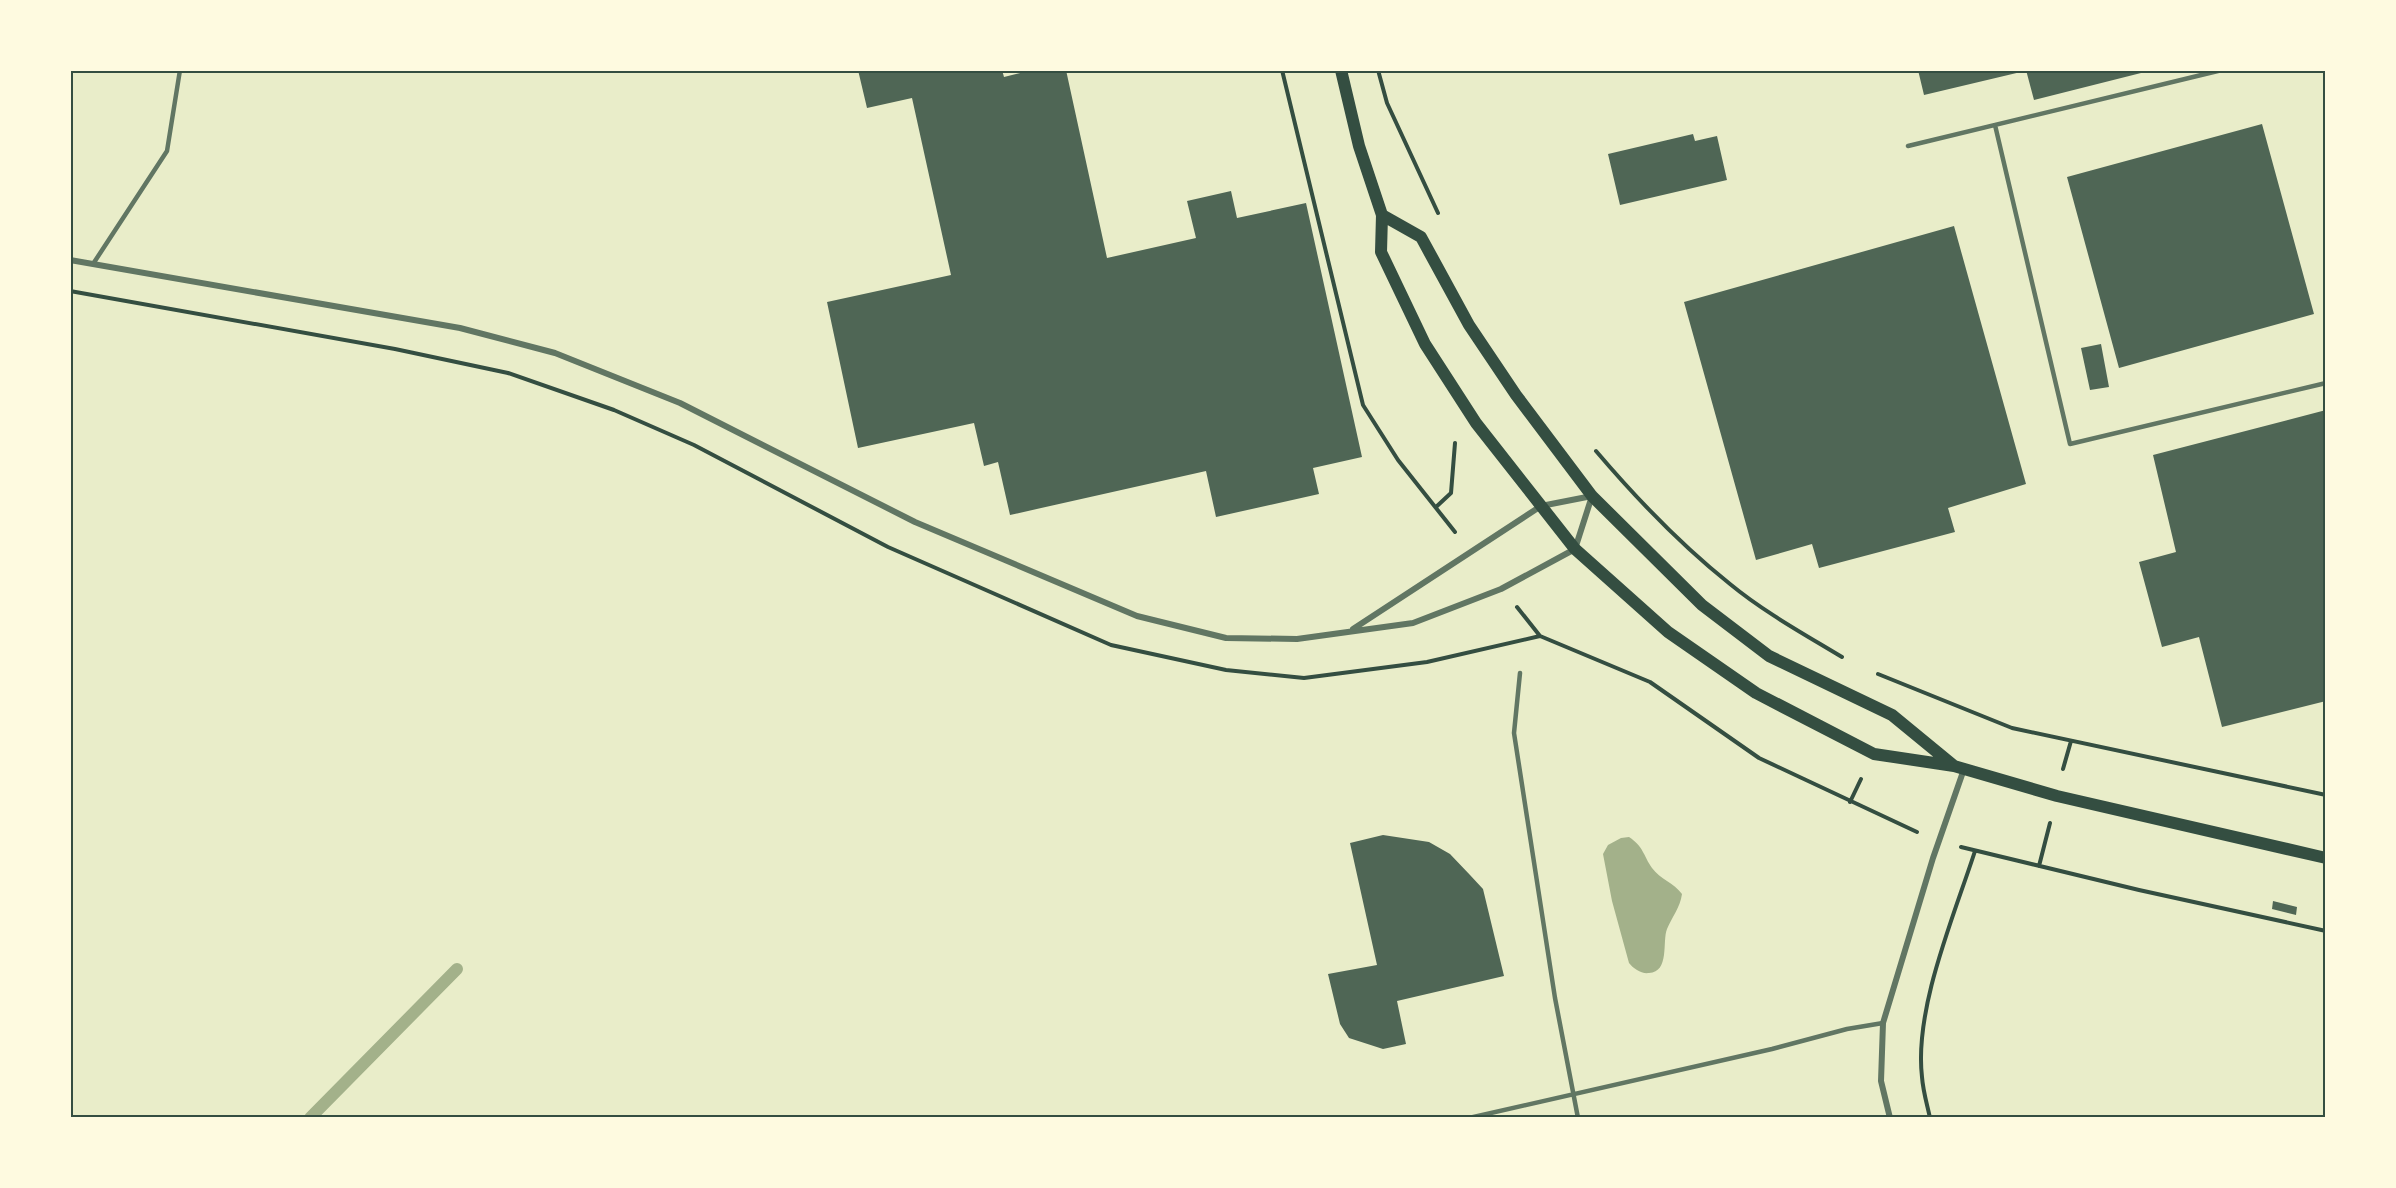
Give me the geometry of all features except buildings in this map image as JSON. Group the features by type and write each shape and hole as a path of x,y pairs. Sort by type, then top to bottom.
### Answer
{"main road":[{"path":"1341,70 1359,146 1382,215 1381,252 1425,344 1476,423 1575,549 1668,632 1756,693 1874,754 1959,768 2057,796 2325,858"},
{"path":"1382,215 1421,237 1469,325 1516,394 1592,496 1702,605 1769,656 1892,715 1959,768"}],"street":[{"path":"70,260 460,328 555,353 680,403 915,522 1137,615 1226,638 1297,639 1353,629 1413,623 1501,589 1575,549 1592,496 1541,506 1353,629"},
{"path":"1890,1118 1881,1081 1883,1023 1959,768"}],"lane":[{"path":"93,264 167,151 180,70"},
{"path":"1908,146 2222,70"},
{"path":"1995,125 2070,444 2325,383"},
{"path":"1520,673 1514,733 1553,987 1578,1118"},
{"path":"1469,1118 1883,1023"}],"path":[{"path":"1378,70 1387,103 1438,215"},
{"path":"70,291 395,349 508,373 614,410 694,445 888,547 1111,645 1226,670 1304,678 1427,663 1540,636"},
{"path":"1595,449 1676,535 1730,584 1796,630 1849,661"},
{"path":"1877,674 2012,728 2325,795"},
{"path":"1930,1118 1922,1077 1923,1027 1930,990 1975,851"}],"shaded area":[{"path":"1629,837 1640,848 1655,872 1682,894 1678,908 1667,929 1663,962 1656,971 1649,973 1638,971 1629,963 1612,901 1603,854 1608,845 1621,838"}],"waterway":[{"path":"310,1118 457,969"}]}
